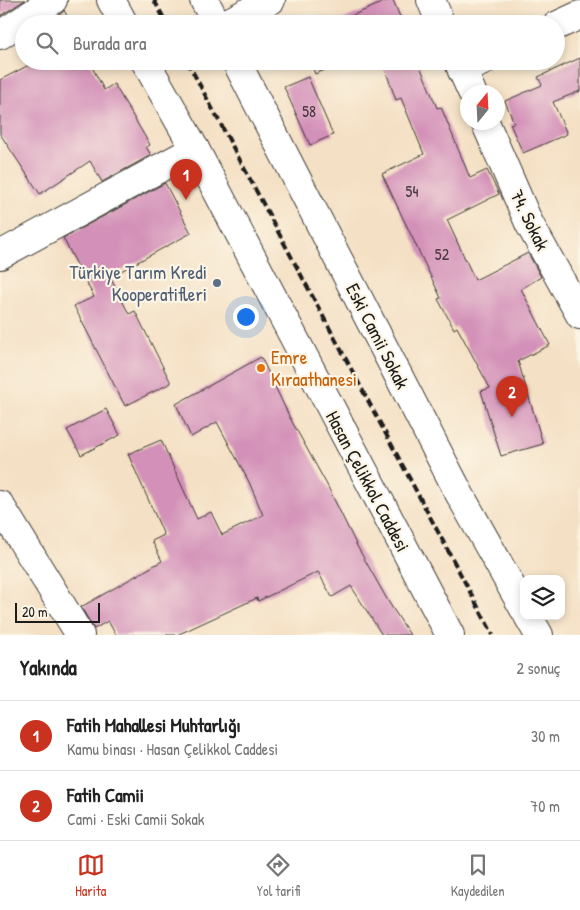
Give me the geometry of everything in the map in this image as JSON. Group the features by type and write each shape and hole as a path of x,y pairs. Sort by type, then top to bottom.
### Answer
{"street":[{"path":"31,15 53,0"},
{"path":"111,0 119,15"},
{"path":"204,0 212,15"},
{"path":"242,15 271,0"},
{"path":"431,0 437,15"},
{"path":"565,22 580,15"},
{"path":"0,36 15,26"},
{"name":"Hasan Çelikkol Caddesi","path":"151,70 195,149 450,635"},
{"name":"Eski Camii Sokak","path":"241,70 460,495 520,602"},
{"name":"74. Sokak","path":"488,130 529,223 580,315"},
{"path":"0,255 195,149"},
{"path":"0,505 80,635"},
{"path":"530,620 539,635"}],"building":[{"path":"0,0 25,0 0,16"},
{"path":"393,0 399,15 353,15"},
{"path":"64,10 66,15 59,15"},
{"path":"580,58 580,91 553,102 567,134 523,153 510,124 514,123 505,101 542,85 538,77 553,70 565,70 565,65"},
{"path":"19,70 94,70 104,90 114,84 150,145 146,147 151,155 102,182 90,161 40,194 0,134 0,80"},
{"path":"313,70 325,70 315,74"},
{"path":"385,70 422,70 437,108 441,107 470,178 487,170 499,194 447,220 475,280 528,253 541,277 521,289 550,345 518,361 543,444 501,456 481,391 490,388 457,327 454,329 438,299 441,298 382,174 424,154 401,98 396,100"},
{"path":"308,77 333,135 310,145 284,87"},
{"path":"165,183 191,233 110,277 129,314 135,311 171,383 125,406 74,306 94,297 63,238"},
{"path":"261,357 290,418 327,485 357,546 388,601 410,635 382,635 351,586 332,597 318,572 258,601 257,598 177,635 116,635 108,621 94,629 81,607 162,561 152,541 164,535 128,454 161,440 197,519 211,512 222,535 263,515 249,482 217,422 191,437 176,404"},
{"path":"106,409 120,435 81,455 67,430"}],"railway":[{"path":"154,0 162,15"},
{"path":"192,70 493,635"}],"place":[{"name":"Fatih Mahallesi Muhtarlığı","path":"186,200"},
{"name":"Türkiye Tarım Kredi Kooperatifleri","path":"217,283"},
{"name":"Emre Kıraathanesi","path":"261,368"},
{"name":"Fatih Camii","path":"512,417"}]}
